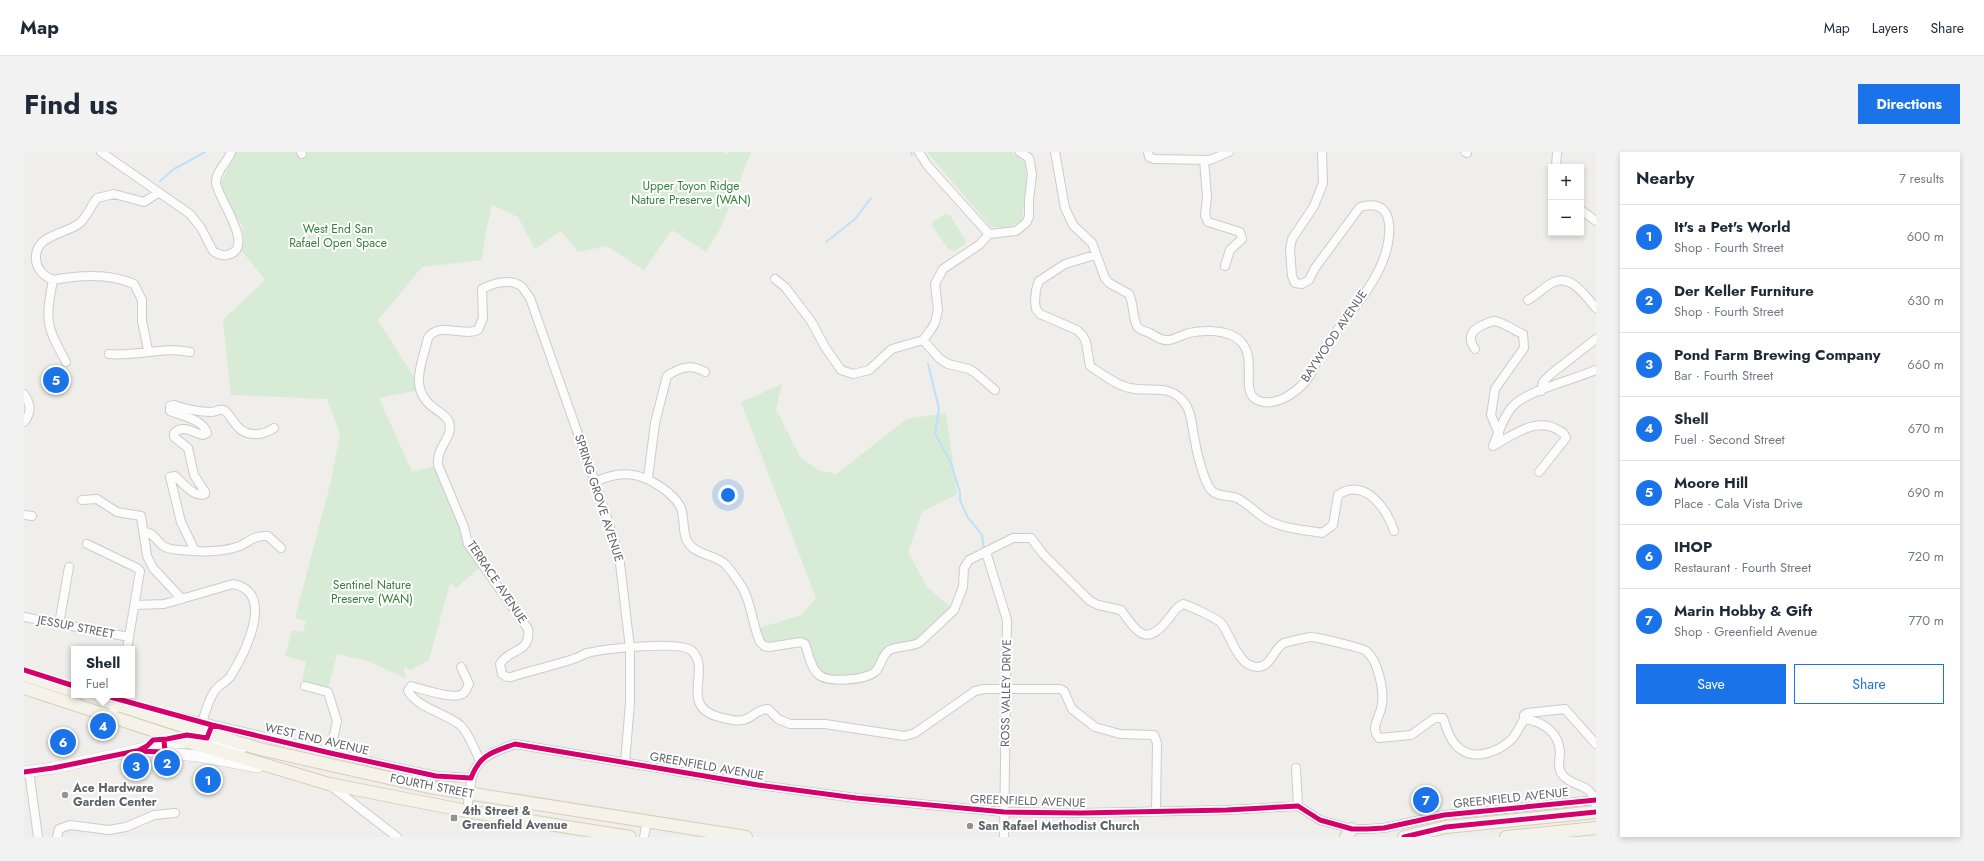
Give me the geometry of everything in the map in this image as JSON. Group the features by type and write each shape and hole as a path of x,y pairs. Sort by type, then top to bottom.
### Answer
{"main road":[{"path":"24,675 71,690"},
{"path":"24,688 189,742"},
{"path":"105,698 117,700 159,718 199,726 260,749"},
{"path":"136,752 147,746 153,740 151,731 140,726"},
{"path":"153,730 199,726"},
{"name":"FOURTH STREET","path":"189,742 329,784 467,811 630,837"},
{"name":"FOURTH STREET","path":"27,772 136,752 164,744 189,742 260,749 429,788 746,837"},
{"name":"FOURTH STREET","path":"136,752 165,752 198,756 287,772"},
{"path":"1404,837 1446,827 1596,804"},
{"path":"1506,837 1596,828"}],"street":[{"path":"101,152 195,219 213,251 223,255 231,253 238,246 237,232 216,182 217,175 231,152"},
{"path":"919,152 927,165 989,234"},
{"path":"775,279 785,287 811,321 836,364 845,372 853,374 865,372 892,349 923,340 937,316 935,284 940,272 980,245 989,234 1016,231 1028,220 1032,174 1031,162 1020,152"},
{"name":"BAYWOOD AVENUE","path":"1054,152 1065,208 1073,225 1092,243 1095,255 1108,282 1129,294 1137,326 1140,330 1159,339 1168,341 1190,333 1218,331 1243,342 1249,356 1250,389 1256,399 1266,403 1281,399 1295,391 1306,381 1320,355 1377,274 1386,254 1390,230 1388,214 1381,207 1370,204 1360,207 1315,268 1309,280 1302,284 1295,283 1292,276 1290,249 1292,239 1314,206 1323,182 1322,152"},
{"path":"1148,152 1149,156 1154,159 1204,160 1210,160 1229,152"},
{"path":"1556,164 1557,152"},
{"path":"1204,160 1207,197 1205,215 1208,222 1240,232 1242,239 1230,250 1225,266"},
{"path":"148,350 143,332 142,300 134,284 114,278 68,277 53,280 46,276 37,265 36,254 38,247 44,240 81,222 98,198 114,194 144,202 158,193"},
{"path":"1584,212 1596,221"},
{"path":"1095,255 1065,264 1039,281 1036,290 1036,309 1040,314 1077,330 1086,342 1090,366 1111,380 1128,388 1141,390 1166,390 1180,397 1186,404 1191,414 1195,442 1206,480 1211,490 1216,494 1240,500 1268,521 1322,533 1333,525 1338,495 1343,491 1355,490 1368,494 1380,504 1390,520 1394,531"},
{"path":"53,280 48,304 49,327 66,362"},
{"path":"1528,300 1554,282 1565,280 1574,285 1596,308"},
{"name":"TERRACE AVENUE","path":"535,313 530,298 523,288 514,283 491,284 482,289 483,318 478,330 467,332 435,330 428,338 419,376 419,390 426,402 448,419 450,431 439,452 438,465 461,521 468,544 528,629 528,640 523,647 502,660 500,664 502,674 507,677 511,677 573,659 587,653 677,645 691,650 694,653 698,666 697,698 707,711 728,719 742,720 762,709 768,709 778,719 790,724 825,724 904,736 915,733 968,694 984,688 1060,689 1064,691 1072,709 1095,726 1120,734 1154,735 1157,743 1156,811"},
{"name":"SPRING GROVE AVENUE","path":"535,313 596,482 619,555 630,648 630,703 625,762"},
{"path":"1475,349 1470,342 1470,336 1476,328 1488,323 1495,321 1523,334 1524,348 1495,389 1491,415 1499,434"},
{"path":"1541,391 1543,382 1551,374 1596,339"},
{"path":"923,340 940,359 948,364 969,369 987,381 996,390"},
{"path":"109,354 134,354 148,350 180,350 190,352"},
{"path":"648,478 655,423 667,376 676,370 686,367 696,367 705,372"},
{"path":"1539,472 1566,438 1565,434 1551,425 1532,426 1520,430 1494,446 1505,417 1514,405 1527,396 1596,370"},
{"path":"24,394 29,401 31,408 29,415 24,422"},
{"path":"195,551 181,522 170,477 175,476 196,495 202,496 205,494 194,475 188,448 174,437 174,433 188,429 203,435 206,433 206,429 192,419 170,411 170,406 174,405 212,412 222,410 226,411 239,428 254,434 268,433 274,428"},
{"path":"596,482 618,474 648,478 670,494 680,505 685,537 689,544 694,549 716,557 725,564 747,596 760,642 764,646 769,647 801,642 805,644 815,670 819,675 827,678 847,679 867,676 874,673 879,668 886,652 914,646 920,642 954,610 963,587 963,571 966,564 973,558 1013,538 1026,537 1034,540 1042,554 1090,601 1098,605 1121,610 1136,630 1143,634 1155,634 1160,630 1178,606 1183,604 1217,619 1226,629 1237,653 1252,666 1258,667 1266,665 1284,644 1309,637 1358,646 1366,651 1377,668 1383,696 1382,705 1375,728 1376,735 1379,738 1384,739 1411,734 1435,718 1440,717 1443,718 1452,740 1459,748 1469,754 1486,754 1514,737 1524,719 1524,715 1527,712 1565,709 1596,744"},
{"path":"82,500 97,499 117,512 141,516 147,556 153,568 182,599"},
{"path":"144,532 150,533 164,547 195,551 240,546 254,537 262,535 268,536 281,548"},
{"path":"87,544 137,568 140,571 127,646"},
{"name":"ROSS VALLEY DRIVE","path":"986,552 1007,620 1004,837"},
{"path":"59,624 69,567"},
{"path":"135,605 164,604 234,584 243,586 251,592 255,606 253,632 230,676 213,693 199,726"},
{"name":"JESSUP STREET","path":"24,617 129,637"},
{"path":"461,667 469,684 464,693 460,695 441,694 411,686 408,691 412,697 420,703 462,726 480,761 476,764 472,778 467,811"},
{"path":"305,686 328,692 337,721 330,753"},
{"path":"112,716 117,700"},
{"path":"1524,719 1535,720 1552,732 1558,741 1560,751 1558,766 1562,773 1569,781 1587,788 1593,794 1596,804"},
{"name":"WEST END AVENUE","path":"199,726 436,776 472,778"},
{"name":"GREENFIELD AVENUE","path":"480,761 493,752 515,744 758,785 856,798 1004,812 1081,813 1227,810 1298,806 1320,820 1349,833 1384,828 1444,815 1596,804"},
{"path":"1296,768 1298,806"},
{"path":"27,772 38,837"},
{"path":"329,784 397,837"},
{"path":"57,837 59,829 66,825 78,825 105,834 154,815 175,813"},
{"path":"644,837 647,822"}],"green space":[{"name":"West End San Rafael Open Space","path":"236,152 724,152 727,154 729,152 751,152 721,227 706,252 672,230 644,270 607,246 578,252 561,231 535,249 518,217 492,205 482,260 422,267 378,320 418,384 419,390 379,398 412,472 438,465 468,544 483,565 456,588 450,583 429,660 411,670 404,667 405,678 368,661 337,654 328,688 302,681 306,662 285,656 292,630 303,632 306,621 295,618 331,481 340,434 327,399 231,395 223,320 265,280 242,251 244,238 242,225 229,205 221,183"},
{"path":"927,152 1012,152 1026,164 1027,185 1022,220 1009,228 991,227"},
{"path":"945,214 950,215 966,241 964,245 955,251 949,250 932,226 933,222"},
{"path":"782,384 776,409 800,457 818,470 836,474 907,419 946,413 957,494 922,512 908,552 927,587 954,610 914,646 891,649 879,668 855,679 819,675 805,644 764,646 760,628 801,615 816,598 741,402"}],"waterway":[{"path":"160,181 174,169 205,152"},
{"path":"826,242 855,219 871,198"},
{"path":"928,364 939,409 935,433 951,463 960,492 960,500 967,516 982,535 984,550"}],"cycle path":[{"path":"24,670 71,685"},
{"path":"114,698 212,725 436,776 471,778 479,764 488,755 515,744 758,785 856,798 1004,812 1081,813 1227,810 1298,806 1320,820 1352,829 1384,828 1444,815 1596,800"},
{"path":"138,751 147,746 153,740 187,735 207,738 212,725"},
{"path":"24,772 53,768 136,751 165,752 164,740"},
{"path":"1404,837 1446,827 1596,812"}],"place":[{"name":"Moore Hill","path":"56,380"},
{"name":"Shell","path":"103,726"},
{"name":"IHOP","path":"63,742"},
{"name":"Der Keller Furniture","path":"167,763"},
{"name":"Pond Farm Brewing Company","path":"136,766"},
{"name":"It's a Pet's World","path":"208,780"},
{"name":"Ace Hardware Garden Center","path":"65,795"},
{"name":"Marin Hobby & Gift","path":"1426,800"},
{"name":"4th Street & Greenfield Avenue","path":"454,818"},
{"name":"San Rafael Methodist Church","path":"970,826"}],"park label":[{"name":"Upper Toyon Ridge Nature Preserve (WAN)","path":"691,193"},
{"name":"Sentinel Nature Preserve (WAN)","path":"372,592"}]}
